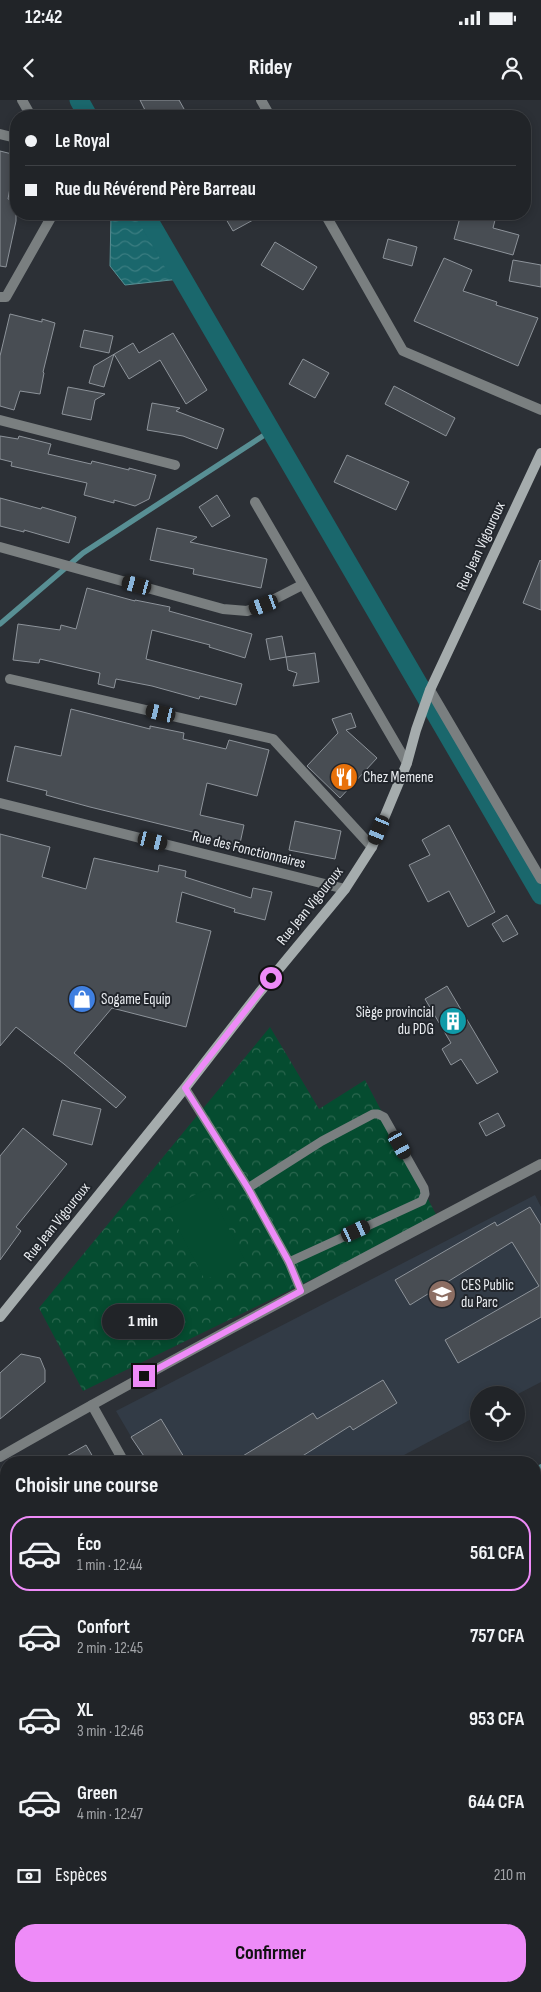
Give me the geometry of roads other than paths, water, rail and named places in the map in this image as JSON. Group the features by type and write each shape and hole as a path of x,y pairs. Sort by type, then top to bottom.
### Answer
{"street":[{"path":"0,297 6,297 50,220"},
{"path":"328,220 403,351 541,410"},
{"path":"0,420 175,465"},
{"name":"Rue Jean Vigouroux","path":"0,1317 185,1088 259,993 345,889 372,847 407,763 430,690 541,453"},
{"path":"255,502 407,763"},
{"path":"0,547 223,609 247,611 264,605 302,585"},
{"path":"10,679 273,739 372,847"},
{"path":"430,690 541,879"},
{"name":"Rue des Fonctionnaires","path":"0,803 345,889"},
{"path":"2,1456 301,1291 541,1164"},
{"path":"92,1405 121,1456"}],"lane":[{"path":"185,1088 248,1188 289,1262 301,1291"},
{"path":"248,1188 322,1141 372,1114 384,1117 424,1188 424,1198 422,1201 289,1262"}],"water":[{"path":"111,220 144,220 180,279 125,285 110,266"}],"waterway":[{"path":"79,100 85,110"},
{"path":"148,220 541,895"},
{"path":"0,624 83,553 272,430"}],"place":[{"name":"Chez Memene","path":"344,777"},
{"name":"Sogame Equip","path":"82,999"},
{"name":"Siège provincial du PDG","path":"453,1021"},
{"name":"CES Public du Parc","path":"442,1294"}]}
